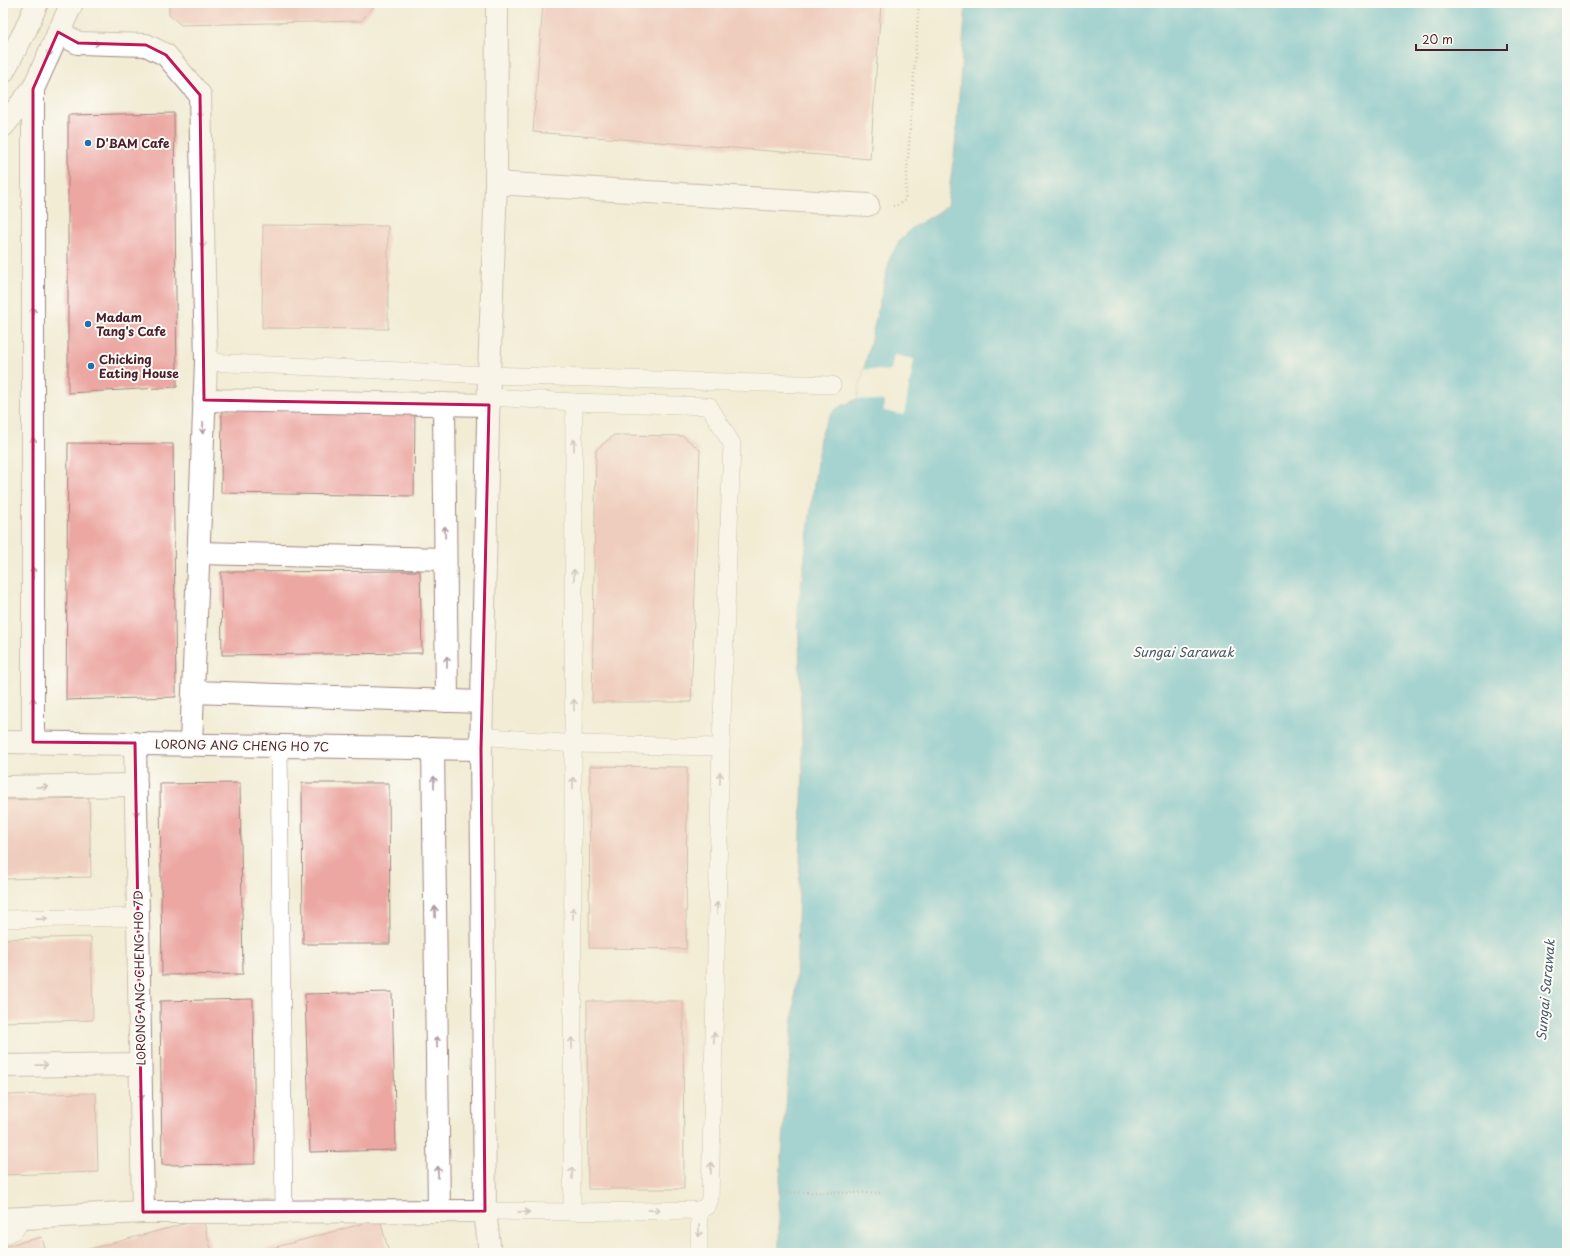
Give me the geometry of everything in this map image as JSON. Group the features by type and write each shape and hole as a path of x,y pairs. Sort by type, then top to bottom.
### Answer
{"street":[{"path":"3,72 37,3"},
{"path":"3,126 33,88 72,3"},
{"path":"490,1253 485,1211 481,742 489,374 496,183 496,3"},
{"path":"58,32 78,43 146,45 166,55 200,95 206,362 190,744"},
{"path":"33,88 33,742"},
{"path":"496,183 868,205"},
{"path":"204,400 444,404 489,401"},
{"path":"444,404 447,701"},
{"path":"198,553 445,558"},
{"path":"193,692 482,702"},
{"name":"LORONG ANG CHENG HO 7C","path":"3,742 433,748 481,742"},
{"name":"LORONG ANG CHENG HO 7D","path":"135,743 143,1212"},
{"path":"433,748 439,1211"},
{"path":"3,787 136,785"},
{"path":"3,1066 140,1064"},
{"path":"11,1218 143,1212 485,1211"}],"lane":[{"path":"206,362 489,374 832,385"},
{"path":"485,1211 572,1212 699,1210 707,1206 710,1199 721,746 732,444 709,406 489,401"},
{"path":"572,1212 574,402"},
{"path":"481,742 721,746"},
{"path":"279,746 284,1211"},
{"path":"3,919 138,917"},
{"path":"699,1210 699,1253"},
{"path":"3,1235 14,1232 18,1227 11,1218"}],"path":[{"path":"868,205 898,205 905,200 919,3"},
{"path":"779,1192 883,1192"}],"highlighted area":[{"path":"58,32 78,43 146,45 166,55 200,95 204,400 489,405 481,749 485,1211 143,1212 135,743 33,742 33,89"}],"water":[{"name":"Sungai Sarawak","path":"966,3 1567,3 1567,1253 779,1253 779,1192 796,979 803,772 798,610 820,438 832,412 857,399 890,258 899,241 912,228 939,212 947,205 955,148"}],"pier":[{"path":"894,355 914,359 904,415 884,411 884,401 857,399 864,369 891,371"}],"building":[{"path":"169,3 374,3 374,6 361,21 181,25 169,15"},
{"path":"543,3 881,3 870,159 533,132"},
{"path":"174,113 177,387 68,393 68,115"},
{"path":"263,225 388,226 388,329 262,328"},
{"path":"222,410 415,413 414,496 221,493"},
{"path":"614,435 683,436 700,450 691,702 592,702 596,450"},
{"path":"68,443 173,444 176,697 66,700"},
{"path":"420,571 422,653 222,655 221,572"},
{"path":"590,766 687,767 686,949 589,948"},
{"path":"240,783 243,974 162,975 160,784"},
{"path":"302,783 389,783 390,944 303,944"},
{"path":"89,798 91,877 3,879 3,800"},
{"path":"91,937 93,1020 3,1022 3,939"},
{"path":"392,992 396,1150 310,1152 305,994"},
{"path":"253,999 255,1164 162,1165 160,1001"},
{"path":"587,1001 683,1001 684,1189 588,1189"},
{"path":"96,1093 98,1172 3,1175 3,1095"},
{"path":"203,1219 212,1253 75,1253"},
{"path":"380,1219 389,1253 254,1253"},
{"path":"42,1237 46,1253 7,1253 5,1246"}],"place":[{"name":"D'BAM Cafe","path":"88,143"},
{"name":"Madam Tang's Cafe","path":"88,324"},
{"name":"Chicking Eating House","path":"91,366"}]}
